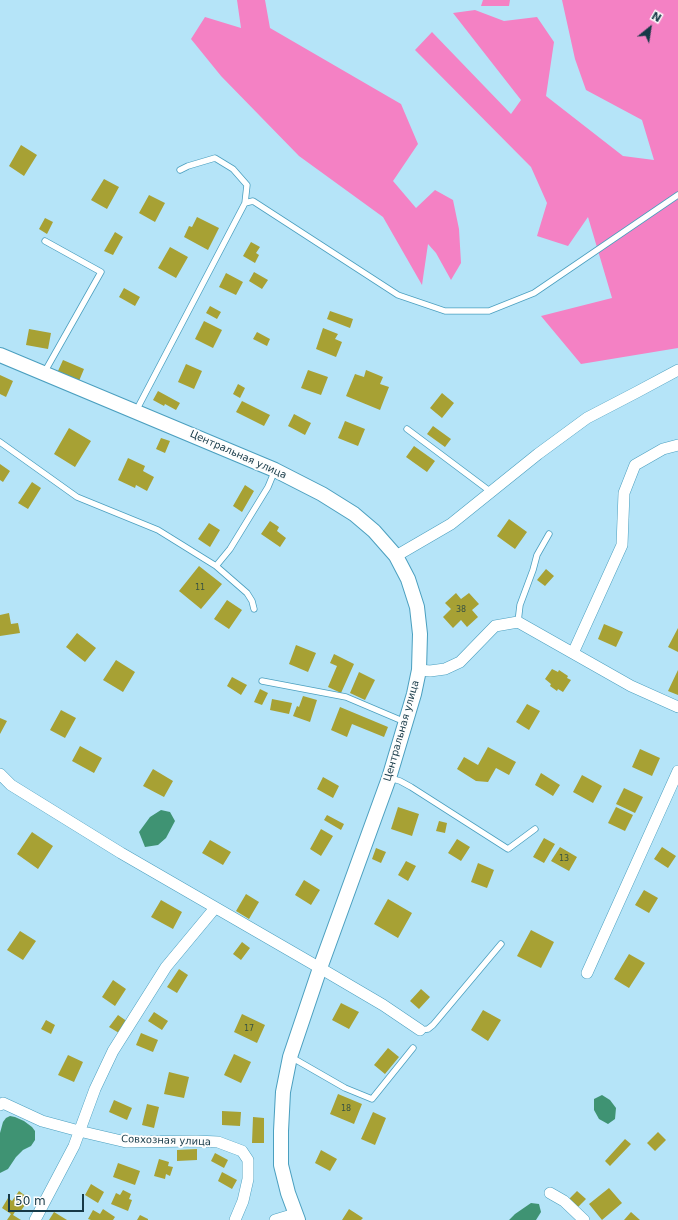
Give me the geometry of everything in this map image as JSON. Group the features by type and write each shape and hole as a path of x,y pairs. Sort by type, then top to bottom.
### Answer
{"street":[{"name":"Центральная улица","path":"0,355 275,470 322,494 354,514 374,531 396,556 408,579 417,607 420,634 419,670 406,723 389,778 320,968 290,1057 282,1092 281,1165 296,1217"},
{"path":"396,556 451,524 538,454 587,418 678,370"},
{"path":"572,653 622,545 624,493 635,465 663,449 678,445"},
{"path":"419,670 430,671 445,668 460,662 495,626 518,622 631,686 678,707"},
{"path":"587,973 678,770"},
{"path":"0,774 11,785 114,849 383,1005 420,1030"},
{"path":"35,1220 74,1146 95,1089 113,1051 166,966 215,908"},
{"name":"Совхозная улица","path":"1,1103 42,1121 126,1142 218,1142 242,1151 248,1160 248,1179 243,1201 235,1220"},
{"path":"550,1193 564,1200 584,1220"},
{"path":"275,1220 296,1217"}],"lane":[{"path":"136,411 245,203 247,185 233,169 215,158 180,170"},
{"path":"245,203 253,201 398,295 445,311 489,311 534,293 678,195"},
{"path":"44,373 101,272 45,241"},
{"path":"407,429 491,492"},
{"path":"0,442 77,497 158,530 216,566 247,593 252,601 254,609"},
{"path":"216,566 230,549 261,499 275,470"},
{"path":"518,622 520,605 537,555 549,534"},
{"path":"262,681 346,697 406,723"},
{"path":"389,778 400,781 411,787 508,849 535,829"},
{"path":"420,1030 428,1029 433,1025 501,944"},
{"path":"290,1057 345,1088 372,1099 413,1048"}],"shaded area":[{"path":"237,0 265,0 270,28 401,104 418,144 393,181 416,208 435,190 453,200 459,229 461,263 451,280 436,253 428,244 422,285 383,217 299,156 221,76 191,39 205,17 241,28"},
{"path":"483,0 510,0 509,6 481,6"},
{"path":"562,0 678,0 678,348 581,364 541,316 612,298 588,217 568,246 537,236 547,203 531,167 415,50 432,32 511,114 521,100 453,13 475,10 504,21 537,17 554,42 546,96 623,156 654,160 642,120 586,90 575,59"},
{"path":"161,810 170,812 175,821 166,838 158,845 145,847 139,832 150,817"},
{"path":"602,1095 610,1100 616,1108 615,1119 608,1124 599,1119 594,1110 594,1099"},
{"path":"10,1116 24,1121 32,1127 35,1131 35,1140 31,1146 23,1150 16,1157 8,1169 0,1173 0,1133 3,1122"},
{"path":"531,1203 539,1204 541,1212 536,1220 509,1220 515,1214"}],"building":[{"path":"21,145 37,155 24,176 9,166"},
{"path":"104,179 119,187 107,209 91,200"},
{"path":"149,195 165,203 155,222 139,213"},
{"path":"197,217 219,228 208,250 184,237 189,226 192,227"},
{"path":"45,218 53,222 47,234 39,229"},
{"path":"115,232 123,237 113,255 104,251"},
{"path":"251,242 260,247 256,253 259,255 255,263 243,256"},
{"path":"170,247 188,257 176,278 158,268"},
{"path":"254,272 268,280 262,289 249,281"},
{"path":"226,273 243,282 236,295 219,287"},
{"path":"124,288 140,297 135,306 119,297"},
{"path":"210,306 221,312 217,319 206,313"},
{"path":"330,311 353,319 350,328 327,319"},
{"path":"204,321 222,330 213,348 195,339"},
{"path":"323,328 338,334 335,339 342,342 336,357 316,349"},
{"path":"29,329 51,333 48,349 26,345"},
{"path":"257,332 270,339 267,346 253,339"},
{"path":"63,360 84,369 79,381 58,371"},
{"path":"186,364 202,371 194,389 178,382"},
{"path":"308,370 328,377 321,395 301,388"},
{"path":"366,370 383,377 380,384 389,387 380,410 346,396 355,374 364,377"},
{"path":"0,375 13,381 6,397 0,394"},
{"path":"238,384 245,388 240,398 233,394"},
{"path":"158,391 180,403 176,410 153,400"},
{"path":"442,393 454,403 442,418 430,408"},
{"path":"242,401 270,415 264,426 236,412"},
{"path":"294,414 311,423 305,435 288,426"},
{"path":"345,421 365,429 358,446 338,438"},
{"path":"433,426 451,439 445,447 427,434"},
{"path":"69,428 91,441 75,467 54,454"},
{"path":"161,438 170,441 165,453 156,449"},
{"path":"414,446 435,461 427,472 406,457"},
{"path":"128,458 145,466 143,471 154,477 147,491 136,485 135,488 118,480"},
{"path":"0,464 10,471 3,482 0,480"},
{"path":"32,482 41,488 28,509 18,503"},
{"path":"245,485 254,491 242,512 233,506"},
{"path":"509,519 527,532 515,549 497,536"},
{"path":"270,521 279,527 277,531 286,538 280,547 261,534"},
{"path":"209,523 220,530 210,547 198,539"},
{"path":"199,566 222,584 201,609 179,591"},
{"path":"546,569 554,576 545,586 537,580"},
{"path":"456,593 461,599 469,593 479,604 472,610 478,617 467,627 461,620 453,628 443,617 451,609 445,603"},
{"path":"227,600 242,610 229,629 214,619"},
{"path":"9,613 11,624 18,623 20,633 0,636 0,615"},
{"path":"604,624 623,632 616,647 598,639"},
{"path":"678,628 678,652 668,647"},
{"path":"77,633 96,648 85,662 66,647"},
{"path":"296,645 316,653 308,672 289,664"},
{"path":"334,654 354,664 341,693 328,687 337,666 330,663"},
{"path":"116,660 135,672 123,692 103,680"},
{"path":"552,669 558,672 559,670 571,680 563,692 558,689 557,691 550,686 551,684 545,679"},
{"path":"678,670 678,695 668,691"},
{"path":"359,672 375,680 365,700 350,693"},
{"path":"232,677 247,685 241,695 227,686"},
{"path":"260,689 268,693 262,705 254,702"},
{"path":"303,696 317,700 310,722 293,716 297,706 299,707"},
{"path":"272,699 292,703 289,714 270,710"},
{"path":"527,704 540,711 529,730 516,722"},
{"path":"340,707 388,727 384,737 352,724 347,737 331,730"},
{"path":"61,710 76,718 65,738 50,730"},
{"path":"0,718 7,721 0,734"},
{"path":"80,746 102,758 94,773 72,761"},
{"path":"488,747 516,762 509,775 496,768 488,782 476,781 457,769 464,757 478,765"},
{"path":"640,749 660,758 652,776 632,767"},
{"path":"153,769 173,781 164,797 143,786"},
{"path":"541,773 560,785 553,796 535,785"},
{"path":"582,775 602,786 593,803 573,792"},
{"path":"323,777 339,786 333,798 317,789"},
{"path":"624,788 643,797 635,813 616,804"},
{"path":"398,807 419,814 412,836 391,829"},
{"path":"616,807 633,815 625,831 608,823"},
{"path":"327,815 344,824 341,830 324,820"},
{"path":"439,821 447,823 445,833 436,831"},
{"path":"321,829 333,836 321,856 310,849"},
{"path":"32,832 53,846 38,869 17,854"},
{"path":"544,838 555,844 544,863 533,857"},
{"path":"457,839 470,847 461,861 448,853"},
{"path":"210,840 231,852 223,865 202,853"},
{"path":"560,847 577,857 569,871 551,861"},
{"path":"662,847 676,856 668,868 654,859"},
{"path":"376,848 386,852 381,863 372,859"},
{"path":"406,861 416,866 408,881 398,875"},
{"path":"478,863 494,870 487,888 471,882"},
{"path":"304,880 320,890 311,905 295,895"},
{"path":"644,890 658,898 649,913 635,905"},
{"path":"246,894 259,902 249,919 236,911"},
{"path":"388,899 412,913 398,938 374,924"},
{"path":"161,900 182,912 173,929 151,917"},
{"path":"531,930 554,942 541,968 517,956"},
{"path":"20,931 36,941 23,960 7,950"},
{"path":"242,942 250,948 241,960 233,954"},
{"path":"629,954 645,963 629,988 614,979"},
{"path":"179,969 188,975 177,993 167,987"},
{"path":"113,980 126,989 115,1006 102,997"},
{"path":"421,989 430,997 419,1009 410,1001"},
{"path":"341,1003 359,1012 349,1029 332,1020"},
{"path":"483,1010 501,1020 488,1041 471,1030"},
{"path":"154,1012 168,1021 162,1030 148,1021"},
{"path":"242,1014 265,1025 257,1043 234,1032"},
{"path":"118,1015 128,1022 119,1033 109,1027"},
{"path":"46,1020 55,1025 51,1034 41,1029"},
{"path":"141,1033 158,1040 153,1052 136,1045"},
{"path":"388,1048 399,1057 385,1074 374,1065"},
{"path":"234,1054 251,1062 241,1083 224,1075"},
{"path":"68,1055 83,1062 74,1082 58,1075"},
{"path":"169,1072 189,1077 184,1098 164,1094"},
{"path":"338,1094 362,1104 354,1124 330,1114"},
{"path":"114,1100 132,1108 127,1120 109,1112"},
{"path":"147,1104 159,1107 154,1128 142,1125"},
{"path":"222,1111 241,1112 240,1126 222,1125"},
{"path":"373,1112 386,1118 375,1145 361,1139"},
{"path":"253,1117 264,1118 264,1143 252,1143"},
{"path":"658,1132 666,1140 655,1151 647,1143"},
{"path":"625,1139 631,1144 610,1166 605,1161"},
{"path":"197,1149 197,1160 177,1161 177,1150"},
{"path":"321,1150 337,1159 330,1171 315,1163"},
{"path":"215,1153 228,1160 224,1168 211,1161"},
{"path":"159,1159 169,1162 168,1166 173,1167 170,1176 166,1174 165,1179 154,1176"},
{"path":"118,1163 140,1171 135,1185 113,1177"},
{"path":"222,1172 237,1180 232,1189 218,1181"},
{"path":"91,1184 104,1192 98,1203 85,1195"},
{"path":"609,1188 622,1203 602,1220 589,1204"},
{"path":"123,1190 131,1194 129,1199 132,1200 128,1211 111,1204 116,1193 120,1195"},
{"path":"19,1191 27,1197 23,1203 25,1205 20,1212 16,1210 13,1215 21,1220 7,1220 11,1214 2,1208 8,1198 12,1201"},
{"path":"577,1191 586,1199 577,1208 568,1200"},
{"path":"103,1209 115,1217 113,1220 88,1219 93,1210 100,1214"},
{"path":"349,1209 363,1218 361,1220 342,1220"},
{"path":"54,1212 67,1220 49,1220"},
{"path":"631,1212 640,1220 624,1220"},
{"path":"140,1215 148,1219 148,1220 137,1220"}]}
